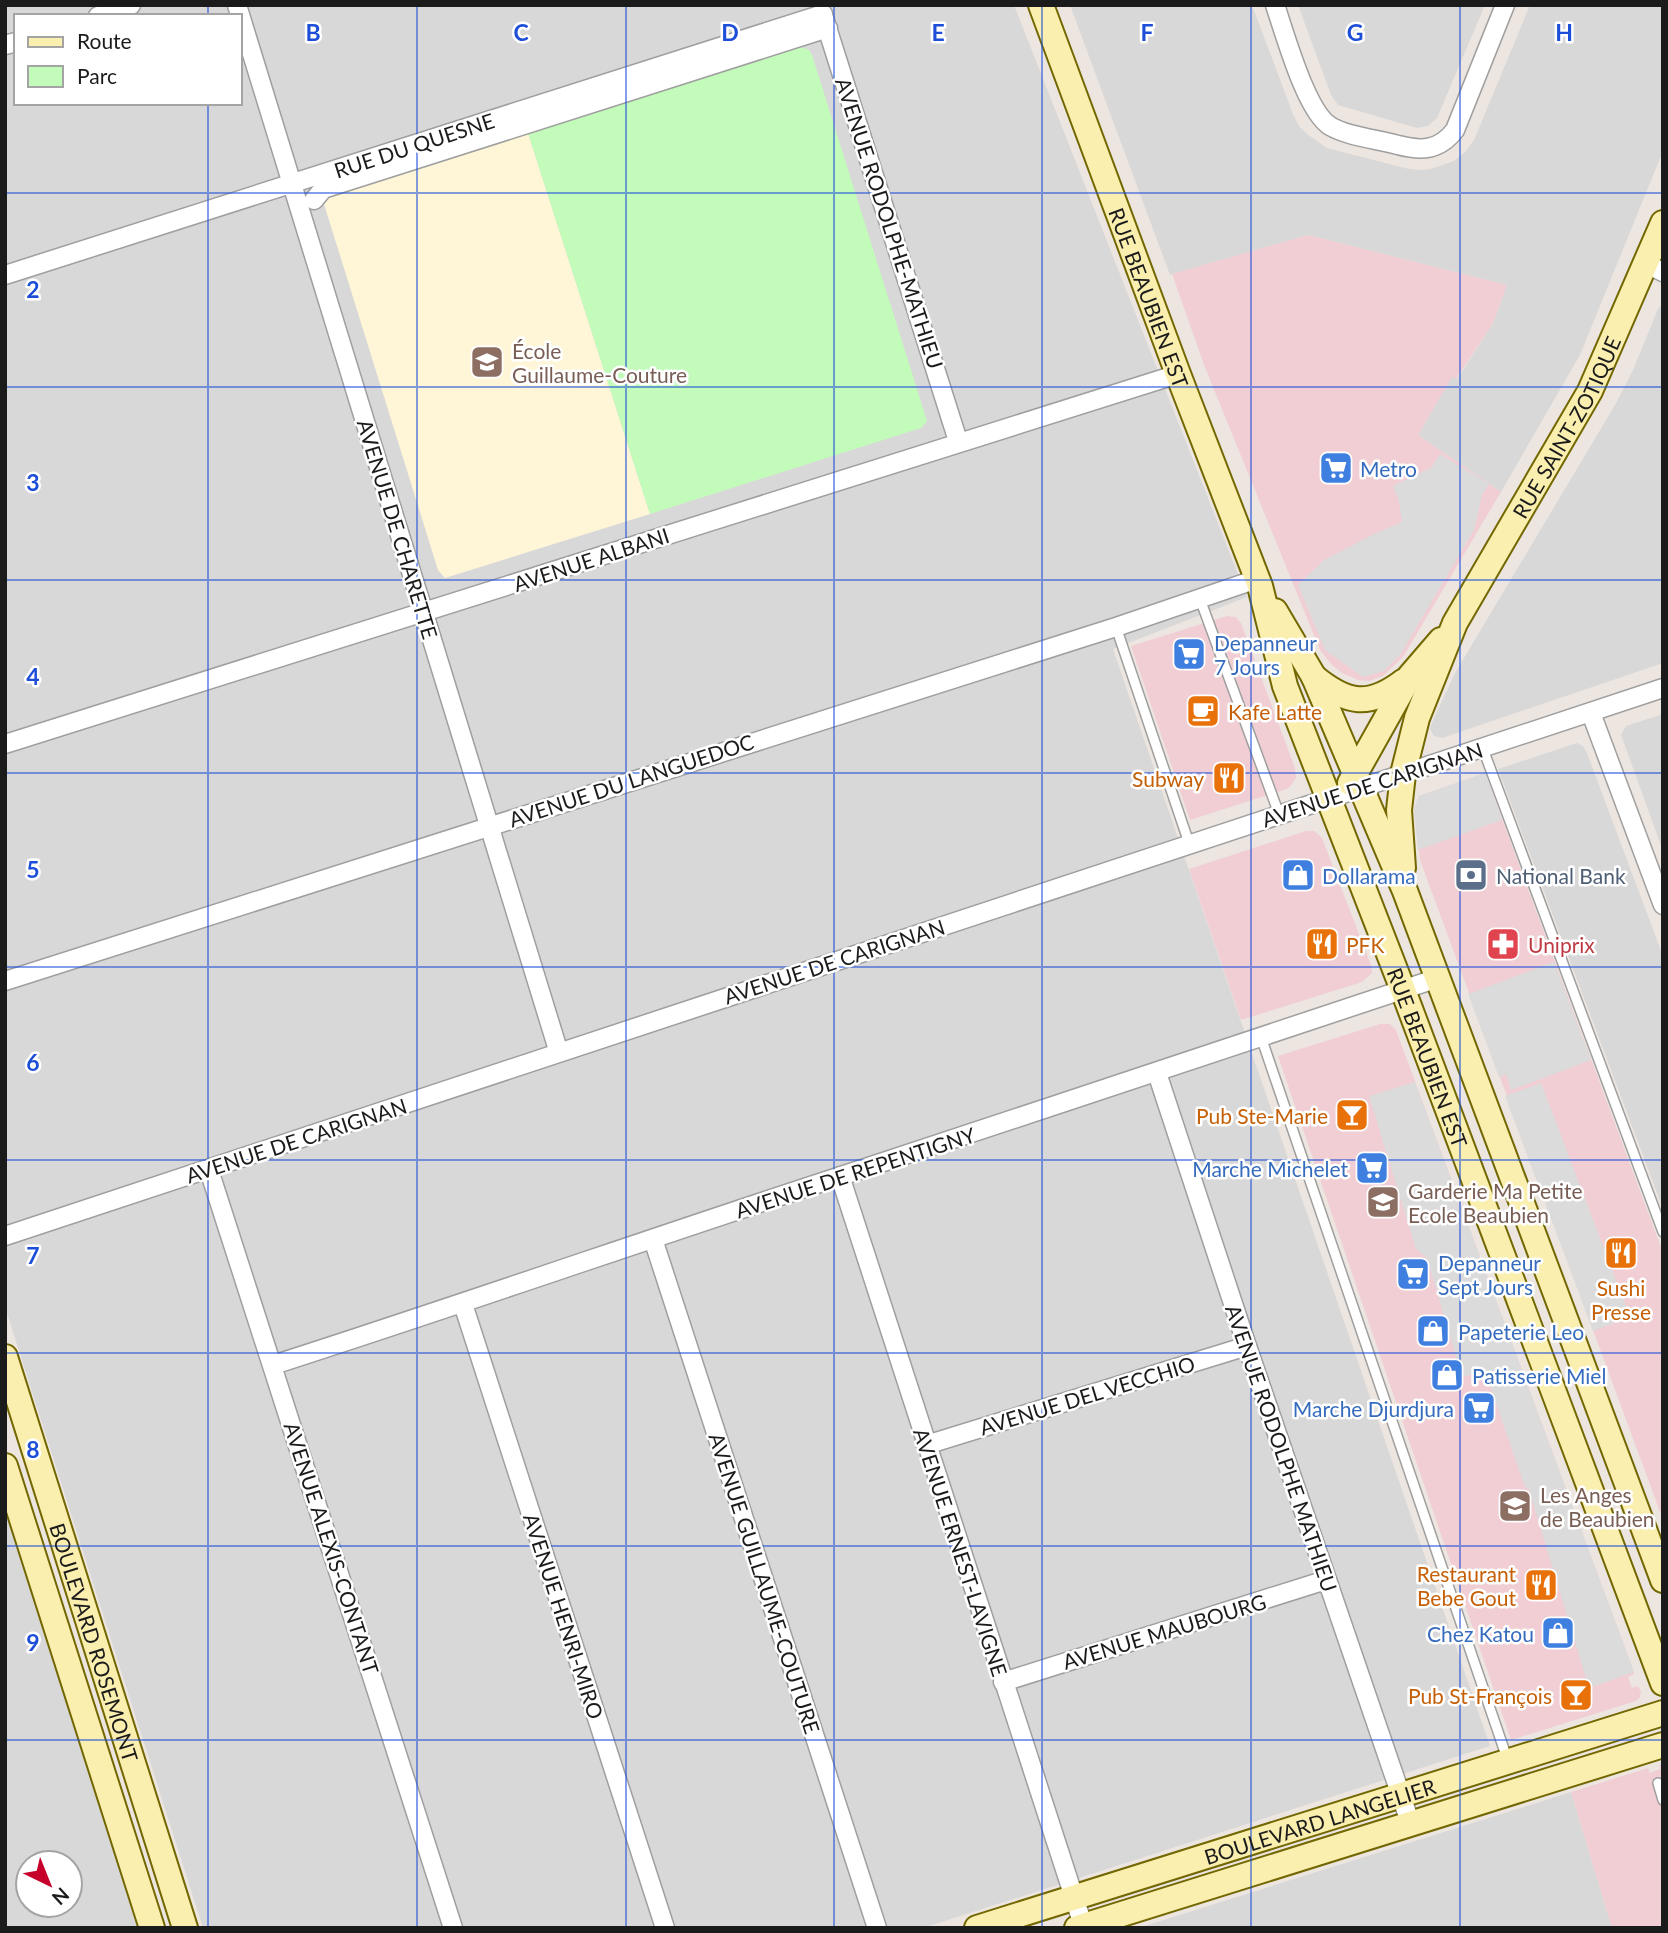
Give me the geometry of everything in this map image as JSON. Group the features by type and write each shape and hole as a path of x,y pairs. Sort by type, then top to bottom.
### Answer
{"street":[{"path":"104,14 131,5"},
{"name":"RUE BEAUBIEN EST","path":"1041,5 1178,374 1259,582 1285,686 1405,891 1663,1580"},
{"path":"1275,5 1309,97 1321,118 1336,129 1423,149 1444,142 1455,130 1505,5"},
{"path":"314,200 323,189 824,16"},
{"name":"RUE DU QUESNE","path":"5,275 824,16"},
{"name":"AVENUE RODOLPHE-MATHIEU","path":"824,16 958,441"},
{"name":"AVENUE DE CHARETTE","path":"242,21 559,1053"},
{"name":"RUE SAINT-ZOTIQUE","path":"1403,774 1417,718 1455,624 1590,391 1654,268 1663,223"},
{"name":"AVENUE ALBANI","path":"5,744 958,441 1178,374"},
{"name":"RUE BEAUBIEN EST","path":"1259,582 1314,677 1404,990 1663,1683"},
{"name":"AVENUE DU LANGUEDOC","path":"5,981 1259,582"},
{"name":"RUE SAINT-ZOTIQUE","path":"1346,792 1410,676 1455,624"},
{"path":"1314,677 1331,691 1356,700 1380,696 1410,676"},
{"name":"AVENUE DE CARIGNAN","path":"5,1236 1663,688"},
{"path":"1591,713 1663,905"},
{"name":"RUE BEAUBIEN EST","path":"1403,774 1399,836 1405,891"},
{"name":"AVENUE DE REPENTIGNY","path":"273,1365 1438,978"},
{"name":"AVENUE RODOLPHE MATHIEU","path":"1157,1073 1326,1580 1410,1822"},
{"path":"1458,1135 1492,1122"},
{"name":"AVENUE ALEXIS-CONTANT","path":"209,1170 453,1928"},
{"name":"AVENUE ERNEST-LAVIGNE","path":"840,1176 1075,1897 1082,1927"},
{"name":"AVENUE GUILLAUME-COUTURE","path":"653,1239 877,1928"},
{"name":"AVENUE HENRI-MIRO","path":"463,1304 665,1928"},
{"path":"1536,1344 1570,1331"},
{"name":"AVENUE DEL VECCHIO","path":"926,1445 1247,1346"},
{"name":"BOULEVARD ROSEMONT","path":"5,1357 185,1928"},
{"name":"BOULEVARD ROSEMONT","path":"5,1466 152,1928"},
{"name":"AVENUE MAUBOURG","path":"1003,1682 1326,1580"},
{"name":"BOULEVARD LANGELIER","path":"976,1928 1663,1713"},
{"name":"BOULEVARD LANGELIER","path":"1082,1927 1410,1822 1663,1745"}],"lane":[{"path":"1200,599 1279,814"},
{"path":"1116,627 1189,843"},
{"path":"1483,749 1663,1233"},
{"path":"1261,1037 1508,1761"},
{"path":"1658,1783 1663,1800"}],"shaded area":[{"path":"5,5 200,5 201,8 208,5 1014,5 1247,597 1113,649 1490,1746 923,1928 203,1928 5,1307"},
{"path":"1070,5 1252,5 1293,114 1307,134 1327,148 1421,170 1454,161 1474,140 1530,5 1663,5 1663,151 1580,355 1501,492 1418,435 1452,376 1457,379 1493,323 1507,285 1308,235 1170,275"},
{"path":"1298,5 1485,5 1437,118 1428,126 1417,128 1338,105 1331,95"},
{"name":"École Guillaume-Couture","path":"528,133 650,514 445,578 438,570 324,204 330,197"},
{"path":"1308,235 1507,285 1493,323 1456,379 1452,377 1418,435 1501,492 1403,657 1383,676 1369,681 1358,680 1342,673 1320,650 1204,365 1172,274"},
{"path":"1663,303 1663,663 1442,738 1434,736 1431,725 1455,673 1615,405"},
{"path":"1440,454 1489,484 1482,495 1474,530 1400,655 1384,671 1363,677 1325,650 1298,585 1324,560 1402,522 1399,501 1393,486 1431,468"},
{"path":"1227,616 1236,617 1241,623 1295,768 1296,778 1290,787 1284,790 1190,820 1131,646"},
{"path":"1663,714 1663,851 1621,735 1626,726"},
{"path":"1577,743 1583,746 1587,753 1663,956 1663,1209 1498,769"},
{"path":"1485,773 1663,1253 1663,1520 1420,860 1414,809 1419,796"},
{"path":"1485,773 1502,820 1418,850 1414,809 1419,796"},
{"path":"1306,831 1314,831 1322,838 1372,973 1362,982 1241,1020 1189,869"},
{"path":"1554,962 1591,1060 1511,1090 1506,1074 1499,1077 1468,994"},
{"path":"1380,1024 1390,1024 1396,1030 1634,1672 1628,1677 1632,1688 1638,1686 1641,1692 1636,1701 1511,1740 1278,1056"},
{"path":"1415,1082 1634,1672 1589,1688 1529,1490 1525,1487 1485,1371 1462,1377 1427,1258 1416,1249 1369,1096"},
{"path":"1541,1083 1630,1317 1593,1331 1505,1096"},
{"path":"5,1475 140,1928 5,1928"},
{"path":"1663,1764 1663,1928 1612,1928 1571,1792 1648,1768 1650,1773 1660,1769 1659,1765"},
{"path":"1571,1792 1612,1928 1138,1928"}],"green space":[{"path":"801,47 809,50 812,55 927,421 921,428 650,514 528,133"}],"place":[{"name":"École Guillaume-Couture","path":"487,362"},
{"name":"Metro","path":"1336,468"},
{"name":"Depanneur 7 Jours","path":"1189,654"},
{"name":"Kafe Latte","path":"1203,711"},
{"name":"Subway","path":"1229,778"},
{"name":"Dollarama","path":"1298,875"},
{"name":"National Bank","path":"1471,875"},
{"name":"PFK","path":"1322,944"},
{"name":"Uniprix","path":"1503,944"},
{"name":"Pub Ste-Marie","path":"1352,1115"},
{"name":"Marche Michelet","path":"1372,1168"},
{"name":"Garderie Ma Petite Ecole Beaubien","path":"1383,1202"},
{"name":"Sushi Presse","path":"1621,1253"},
{"name":"Depanneur Sept Jours","path":"1413,1274"},
{"name":"Papeterie Leo","path":"1433,1331"},
{"name":"Patisserie Miel","path":"1447,1375"},
{"name":"Marche Djurdjura","path":"1479,1408"},
{"name":"Les Anges de Beaubien","path":"1515,1506"},
{"name":"Restaurant Bebe Gout","path":"1541,1585"},
{"name":"Chez Katou","path":"1558,1633"},
{"name":"Pub St-François","path":"1576,1695"}]}
